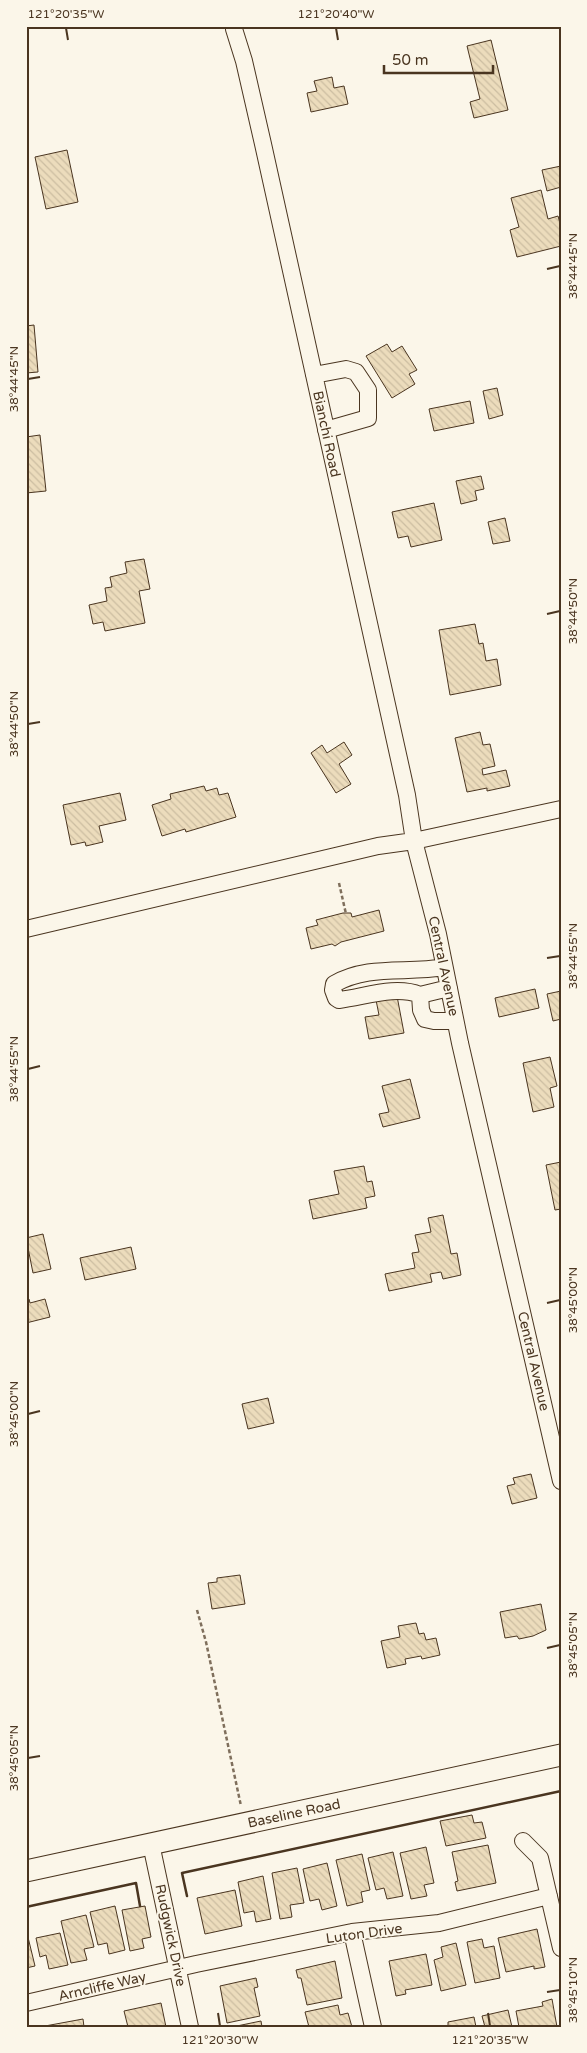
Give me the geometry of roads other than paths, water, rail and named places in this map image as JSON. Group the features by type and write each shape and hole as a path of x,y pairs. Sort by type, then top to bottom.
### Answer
{"main road":[{"name":"Baseline Road","path":"26,1871 561,1755"}],"street":[{"name":"Bianchi Road","path":"234,29 244,60 314,374 406,795 414,841"},
{"path":"314,374 346,369 356,372 368,390 368,418 326,430"},
{"path":"26,929 378,846 414,841 561,809"},
{"name":"Central Avenue","path":"414,841 561,1481"},
{"path":"444,966 379,970 355,974 334,984 333,990 336,998 340,1000 398,990 410,991 420,995 449,988"},
{"path":"420,995 419,1004 425,1019 456,1021"},
{"path":"523,1841 540,1858 561,1948"},
{"name":"Rudgwick Drive","path":"152,1844 190,2027"},
{"name":"Luton Drive","path":"178,1968 352,1932 440,1923 549,1896"},
{"path":"352,1932 373,2027"},
{"name":"Arncliffe Way","path":"26,2003 178,1968"}]}
